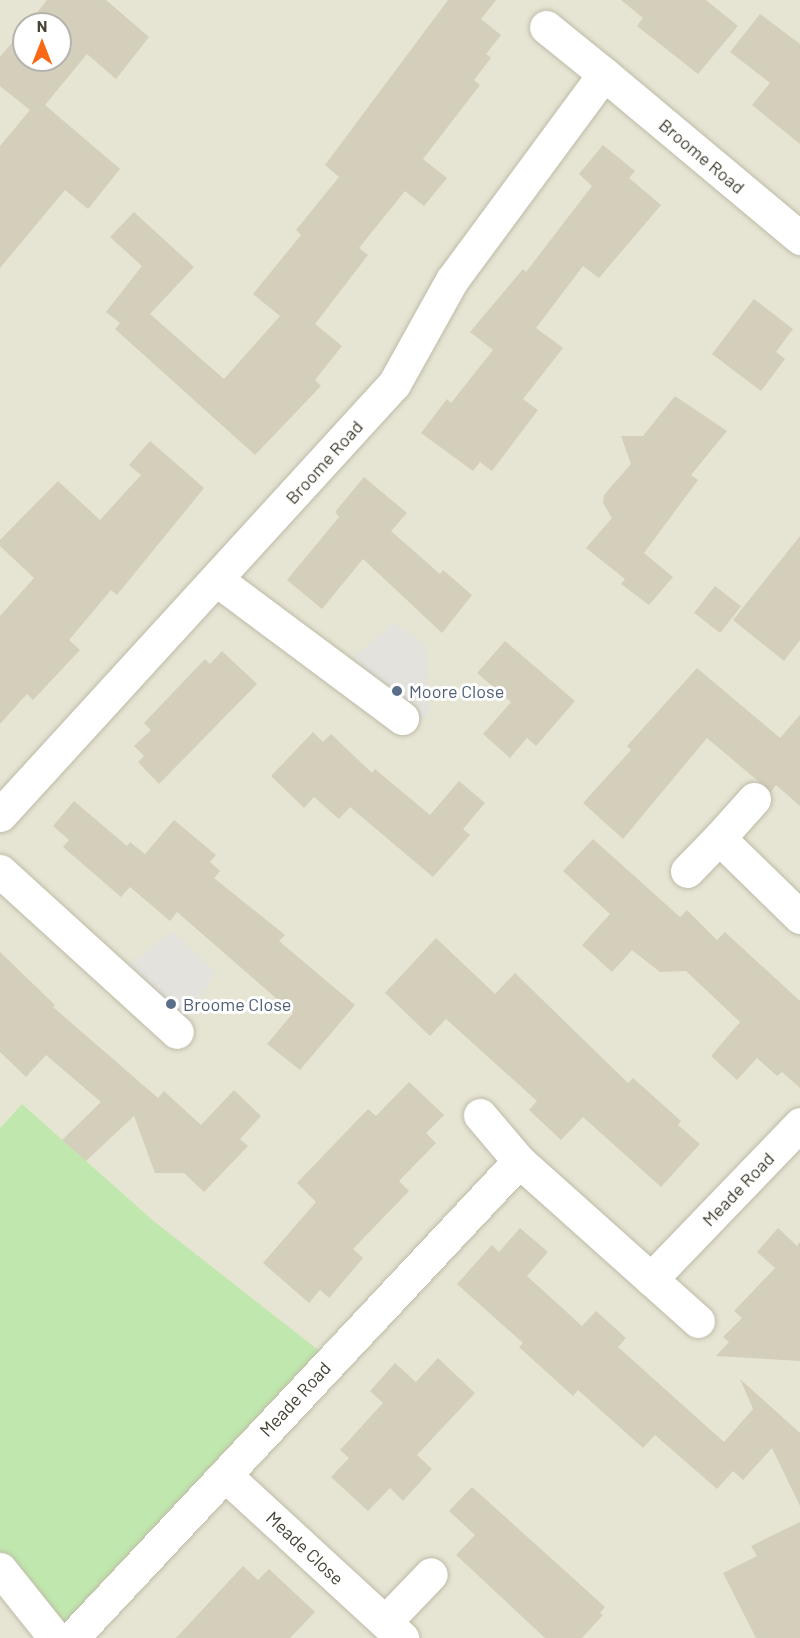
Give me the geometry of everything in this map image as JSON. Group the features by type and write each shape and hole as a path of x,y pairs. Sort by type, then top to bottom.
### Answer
{"street":[{"name":"Broome Road","path":"546,27 800,238"},
{"name":"Broome Road","path":"0,815 394,384 452,280 604,74"},
{"path":"217,580 402,718"},
{"path":"687,871 754,799"},
{"path":"719,838 800,917"},
{"path":"0,871 177,1032"},
{"path":"480,1115 519,1161 698,1321"},
{"name":"Meade Road","path":"651,1280 800,1124"},
{"name":"Meade Road","path":"72,1638 519,1161"},
{"name":"Meade Close","path":"225,1475 393,1630 431,1574"},
{"path":"0,1569 55,1638"}],"shaded area":[{"path":"0,0 800,0 800,1638 72,1638 156,1223 22,1104 0,1128"},
{"name":"Moore Close","path":"395,623 426,647 430,711 420,722 402,718 337,671"},
{"name":"Broome Close","path":"171,931 216,973 177,1032 116,976"},
{"path":"0,1569 55,1638 0,1638"}],"green space":[{"path":"22,1104 156,1223 331,1360 72,1638 0,1569 0,1128"}],"building":[{"path":"47,0 106,0 149,37 116,79 87,54 45,105 120,169 88,209 65,190 0,268 0,146 30,110 0,86 0,57 12,42 12,72 72,72 72,12 38,12"},
{"path":"448,0 496,0 481,19 501,35 486,54 491,58 474,80 480,85 423,159 447,178 424,206 405,191 359,248 368,255 315,324 342,346 315,380 321,386 255,455 115,329 120,323 106,312 142,266 110,237 134,212 194,267 150,314 224,379 280,316 253,294 301,235 296,230 339,177 325,165"},
{"path":"621,0 706,0 738,26 698,74 637,26 643,18"},
{"path":"760,14 800,44 800,144 752,105 770,83 730,52"},
{"path":"603,145 635,171 629,178 661,205 599,278 583,266 536,328 563,348 523,399 538,410 492,471 480,462 473,471 421,433 447,399 451,403 493,350 470,332 523,269 526,272 592,186 579,174"},
{"path":"754,299 793,329 776,352 785,359 761,391 712,354"},
{"path":"675,396 727,431 691,475 698,480 644,553 673,577 649,605 621,584 625,579 586,548 612,518 603,503 604,495 631,464 621,436 643,436"},
{"path":"150,441 204,488 117,595 111,590 69,640 80,650 33,700 27,694 0,724 0,616 34,578 0,546 0,540 58,481 100,520 141,475 129,465"},
{"path":"364,477 407,513 391,531 440,574 443,570 472,595 442,633 363,559 322,609 287,580 339,517 335,512"},
{"path":"800,536 800,640 784,661 733,620"},
{"path":"715,586 741,606 720,633 694,613"},
{"path":"505,641 575,701 536,746 527,738 510,758 483,734 511,702 477,673"},
{"path":"222,651 257,684 159,784 138,762 144,756 134,746 151,730 144,723 205,659 210,664"},
{"path":"697,668 780,738 800,715 800,806 776,785 771,792 707,738 623,839 583,803 631,750 627,746"},
{"path":"313,732 323,742 331,734 372,773 375,769 430,815 459,781 485,803 463,829 470,835 433,877 350,807 339,819 314,797 304,808 271,776"},
{"path":"74,801 127,846 130,842 145,854 174,820 216,855 210,862 220,871 214,878 285,935 279,941 355,1005 300,1070 267,1044 293,1013 177,912 170,921 130,887 121,897 63,847 69,840 53,826"},
{"path":"593,839 680,917 687,910 717,940 725,932 800,1001 800,1088 782,1072 777,1076 757,1058 737,1080 711,1056 740,1022 686,971 660,972 632,950 612,972 582,945 610,914 563,871"},
{"path":"436,938 495,994 515,973 628,1083 633,1078 681,1121 678,1125 700,1144 661,1187 583,1117 561,1140 529,1110 537,1101 446,1019 430,1036 385,993"},
{"path":"0,952 55,1005 53,1007 158,1098 164,1091 201,1125 234,1090 261,1116 240,1139 248,1146 204,1192 184,1173 155,1173 134,1116 86,1161 62,1140 101,1102 46,1055 26,1077 0,1052"},
{"path":"409,1082 444,1115 426,1133 436,1143 399,1181 409,1191 353,1249 363,1258 329,1298 320,1290 309,1303 263,1263 316,1202 297,1183 368,1109 376,1116"},
{"path":"520,1228 548,1252 527,1276 582,1326 596,1311 626,1338 618,1347 724,1442 753,1409 740,1379 800,1433 800,1506 772,1448 743,1480 733,1471 717,1489 655,1435 643,1448 578,1390 573,1396 519,1347 523,1343 457,1284 492,1245 499,1252"},
{"path":"778,1228 797,1246 800,1242 800,1361 716,1356 729,1342 723,1337 742,1318 734,1311 775,1268 757,1252"},
{"path":"438,1358 475,1393 417,1455 432,1469 403,1501 390,1488 368,1511 331,1477 349,1458 340,1450 383,1403 370,1391 395,1363 416,1382"},
{"path":"472,1487 605,1607 600,1613 603,1615 582,1638 545,1638 456,1555 475,1535 449,1511"},
{"path":"800,1522 800,1638 756,1638 723,1573 757,1556 751,1546"},
{"path":"243,1566 258,1580 269,1569 315,1612 290,1638 176,1638"}],"place":[{"name":"Moore Close","path":"397,691"},
{"name":"Broome Close","path":"171,1004"}]}
